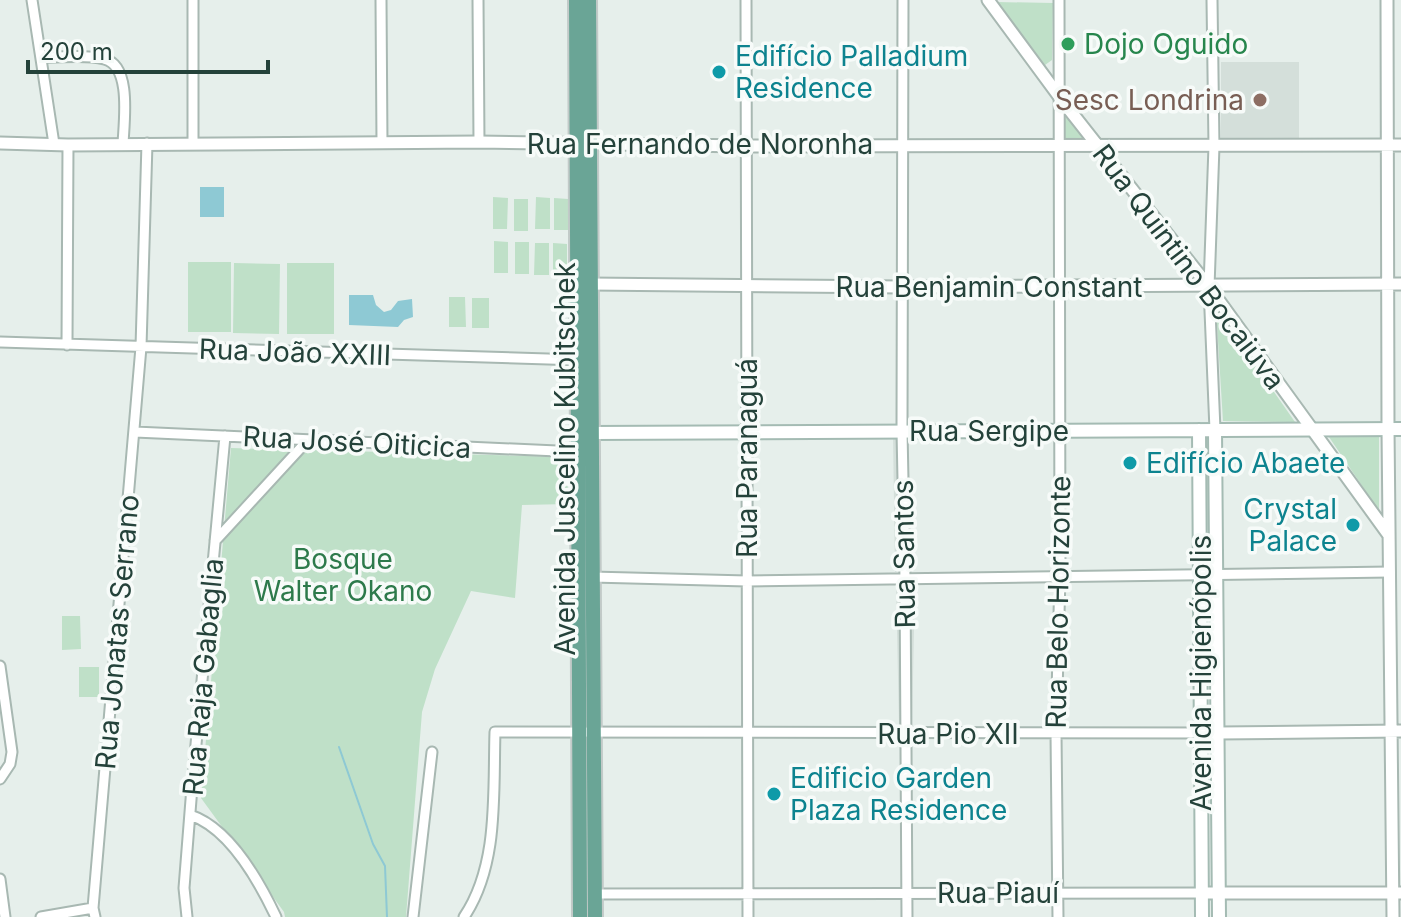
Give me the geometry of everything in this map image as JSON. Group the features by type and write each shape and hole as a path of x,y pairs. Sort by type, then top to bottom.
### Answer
{"main road":[{"name":"Avenida Juscelino Kubitschek","path":"576,0 585,360 592,433 592,577 586,732 579,807 580,917"},
{"name":"Avenida Juscelino Kubitschek","path":"582,144 589,0"},
{"name":"Avenida Juscelino Kubitschek","path":"585,360 579,446 586,732 595,917"},
{"name":"Rua Sergipe","path":"592,433 1394,429"},
{"name":"Avenida Higienópolis","path":"1199,430 1202,917"},
{"name":"Avenida Higienópolis","path":"1215,430 1219,917"},
{"path":"1199,468 1215,469"},
{"path":"579,807 586,835 588,888 595,894"}],"street":[{"path":"32,0 54,144"},
{"path":"193,0 193,142"},
{"path":"381,0 382,143"},
{"path":"478,0 479,142"},
{"name":"Rua Paranaguá","path":"746,0 748,917"},
{"name":"Rua Santos","path":"903,0 902,431 907,917"},
{"name":"Rua Quintino Bocaiúva","path":"988,0 1060,98 1209,287 1389,535"},
{"name":"Rua Belo Horizonte","path":"1058,917 1059,0"},
{"path":"1212,0 1214,146 1209,287 1215,430"},
{"path":"1387,0 1395,145 1394,429 1389,535 1396,731 1397,893 1393,917"},
{"path":"42,57 101,58 117,65 122,74 124,96 123,144"},
{"path":"1041,71 1050,69 1059,58"},
{"name":"Rua Fernando de Noronha","path":"0,143 1395,145"},
{"name":"Rua Jonatas Serrano","path":"94,912 141,347 147,143"},
{"path":"67,345 68,145"},
{"name":"Rua Benjamin Constant","path":"584,284 747,287 1395,284"},
{"name":"Rua João XXIII","path":"0,342 585,360"},
{"name":"Rua José Oiticica","path":"135,432 307,441 579,446"},
{"path":"579,446 592,433"},
{"name":"Rua Raja Gabaglia","path":"187,917 184,888 225,436"},
{"path":"215,541 307,441"},
{"path":"592,577 747,581 1390,572"},
{"path":"0,666 12,752 0,779"},
{"name":"Rua Pio XII","path":"464,917 474,902 487,868 495,732 906,734 1396,731"},
{"path":"413,917 432,752"},
{"path":"190,815 213,825 256,877 276,917"},
{"path":"0,879 5,917"},
{"name":"Rua Piauí","path":"595,894 1397,893"},
{"path":"41,917 94,912"}],"shaded area":[{"name":"Sesc Londrina","path":"1221,62 1299,62 1299,138 1221,138"},
{"path":"893,435 908,435 912,571 895,572"},
{"path":"896,584 915,584 912,724 899,724"}],"green space":[{"path":"997,2 1053,3 1052,60 1045,65"},
{"path":"1063,105 1090,144 1063,142"},
{"path":"493,197 508,198 507,229 493,229"},
{"path":"536,197 550,198 550,229 535,229"},
{"path":"554,198 568,199 568,230 554,230"},
{"path":"514,199 528,199 528,231 514,231"},
{"path":"494,241 508,242 508,273 494,273"},
{"path":"515,242 529,242 529,274 515,274"},
{"path":"535,243 549,243 549,275 534,275"},
{"path":"553,243 567,244 567,275 553,275"},
{"path":"188,262 231,262 231,332 188,332"},
{"path":"234,263 280,264 279,334 233,333"},
{"path":"287,263 334,263 334,334 287,334"},
{"path":"449,297 465,297 466,327 449,327"},
{"path":"472,298 489,298 489,328 472,328"},
{"path":"1216,309 1295,422 1223,421"},
{"path":"1327,434 1379,435 1379,511"},
{"name":"Bosque Walter Okano","path":"231,448 567,457 568,504 522,505 515,598 471,591 435,669 422,712 406,917 285,917 201,798"},
{"path":"62,616 80,616 81,649 62,650"},
{"path":"79,667 99,667 99,697 79,697"}],"water":[{"path":"200,187 224,187 224,217 200,217"},
{"path":"349,295 373,295 376,305 384,312 391,310 398,301 412,299 413,317 404,320 398,327 349,325"}],"waterway":[{"path":"339,747 373,844 385,866 387,917"}],"place":[{"name":"Dojo Oguido","path":"1068,44"},
{"name":"Edifício Palladium Residence","path":"719,72"},
{"name":"Sesc Londrina","path":"1260,100"},
{"name":"Edifício Abaete","path":"1130,463"},
{"name":"Crystal Palace","path":"1353,525"},
{"name":"Edificio Garden Plaza Residence","path":"774,794"}]}
